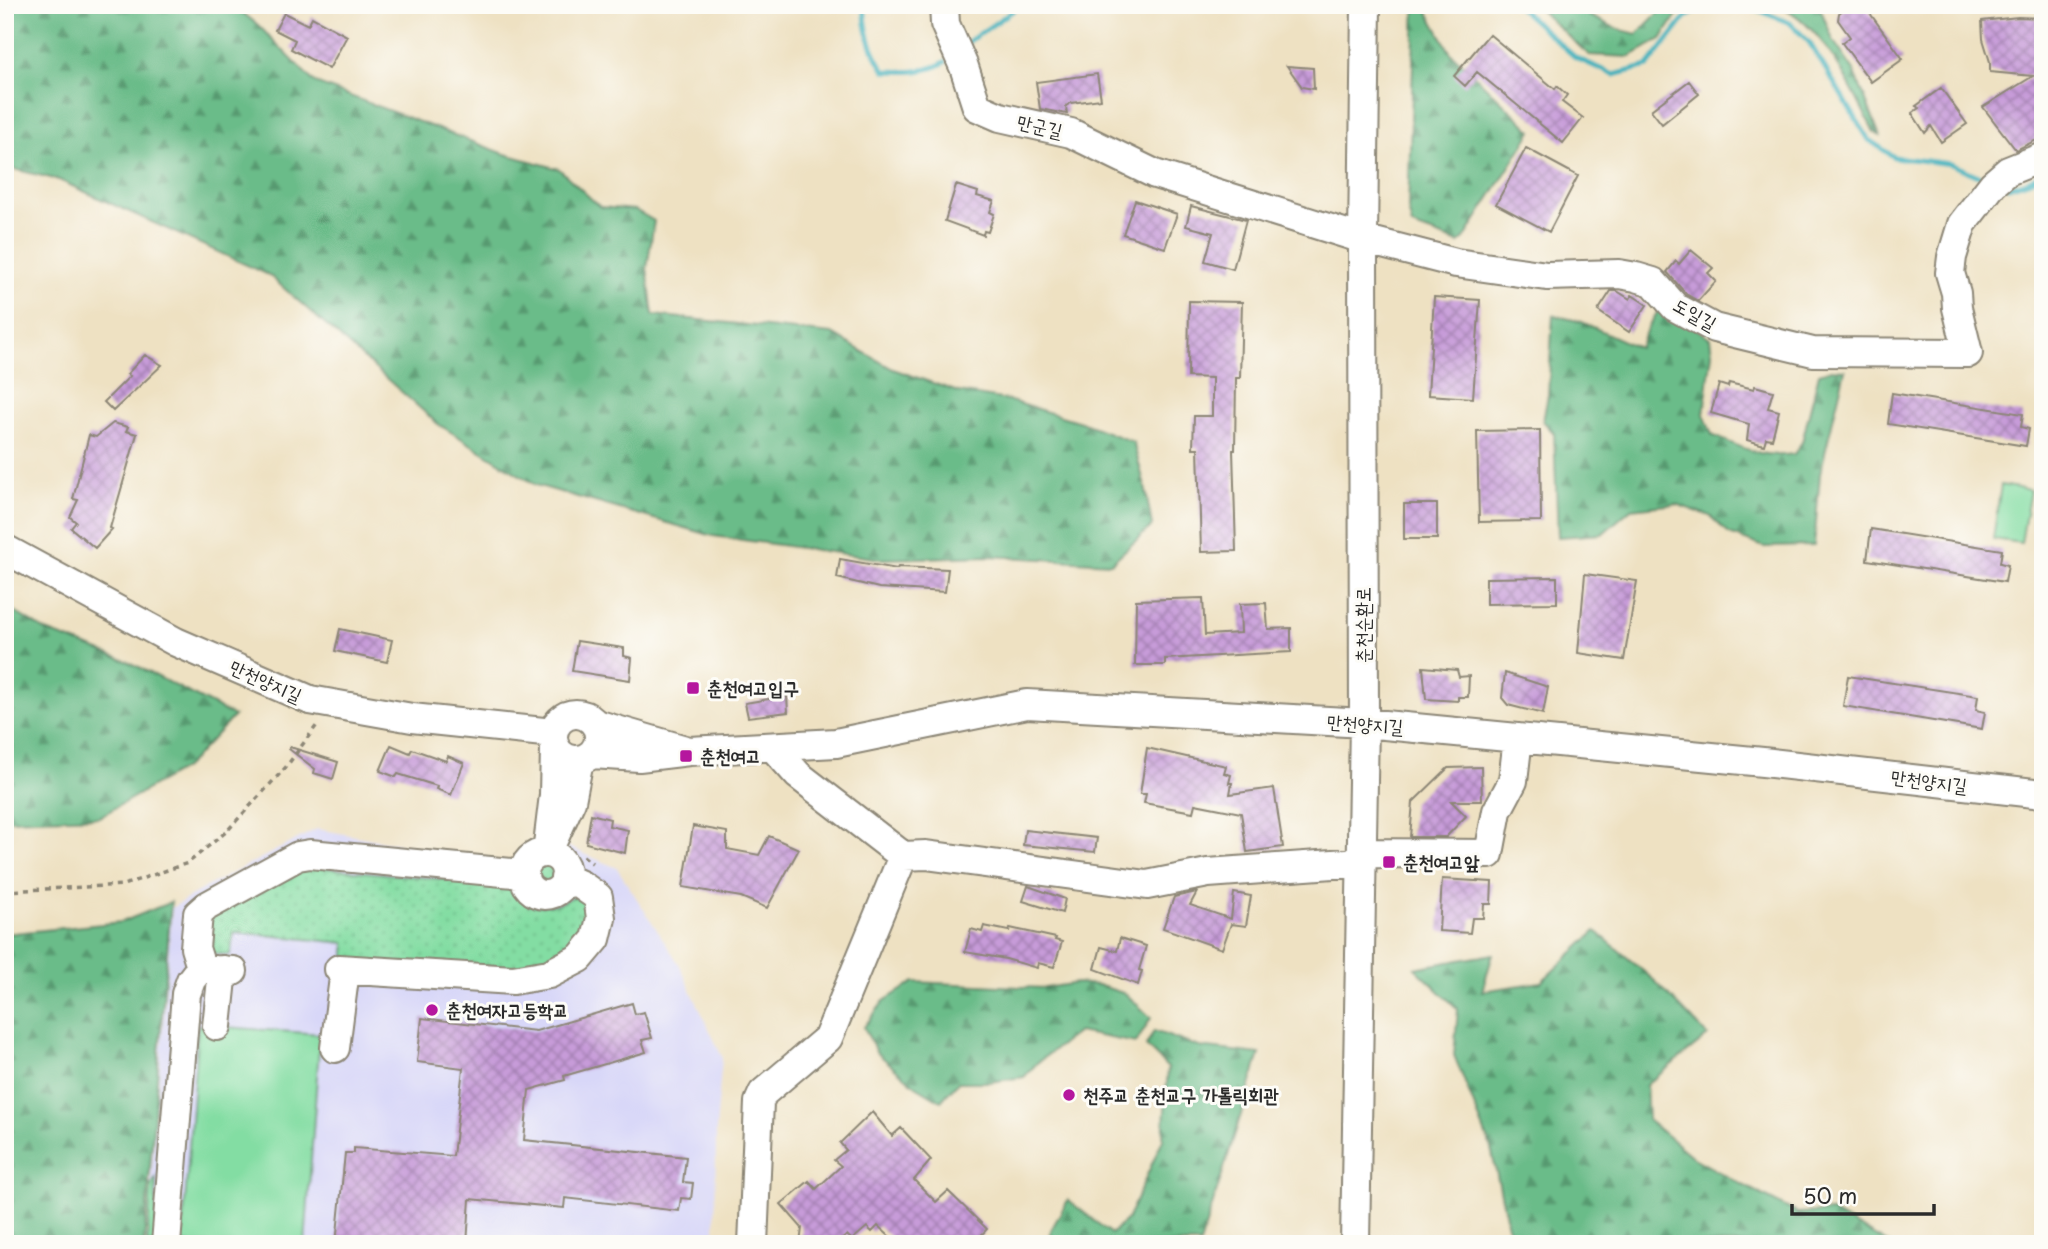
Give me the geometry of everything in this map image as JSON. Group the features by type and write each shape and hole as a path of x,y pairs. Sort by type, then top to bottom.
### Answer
{"street":[{"name":"만군길","path":"944,5 945,24 964,67 977,107 1000,117 1071,133 1155,174 1200,189"},
{"name":"춘천순환로","path":"1355,1244 1364,723 1363,239 1366,5"},
{"name":"도일길","path":"1200,189 1363,239 1456,263 1547,276 1636,276 1653,282 1675,307 1714,328 1813,352 1968,353 1950,273 1962,224 1993,184 2008,172 2043,158"},
{"name":"만천양지길","path":"5,548 176,642 310,700 570,749 639,757 689,751 836,744 1027,704 1364,723 1763,761 2043,794"},
{"path":"547,853 554,794 570,749 560,719 575,713 590,718 596,724 689,751"},
{"path":"570,749 599,739 596,724"},
{"path":"773,747 798,775 902,856 926,855 1147,886 1208,873 1361,857 1489,854 1497,811 1513,781 1518,738"},
{"path":"547,853 560,859 564,865 565,878 559,890 547,895 528,888 523,874 533,856 547,853"},
{"path":"219,969 195,948 198,914 207,906 298,856 523,874"},
{"path":"753,1244 759,1102 764,1093 828,1038 902,856"},
{"path":"335,1048 342,969 513,980 549,974 580,958 596,939 601,918 598,897 565,878"},
{"path":"217,1026 219,969"},
{"path":"166,1244 186,994 191,980 219,969"}],"path":[{"path":"5,891 123,885 188,863 227,831 285,767 319,723 338,705"}],"shaded area":[{"name":"춘천여자고등학교","path":"317,829 512,865 555,841 617,868 679,964 722,1057 716,1129 715,1244 146,1244 172,908 206,887"}],"green space":[{"path":"5,5 233,5 258,25 315,83 505,154 559,169 600,207 635,210 654,221 647,268 653,315 832,334 893,369 958,392 1007,400 1081,422 1133,442 1152,526 1111,563 990,556 881,559 713,536 536,485 438,424 269,275 59,180 5,167"},
{"path":"1415,5 1424,5 1450,52 1532,131 1459,243 1412,226 1408,209"},
{"path":"1534,5 1568,5 1617,29 1637,34 1666,5 1684,5 1661,39 1629,57 1589,55"},
{"path":"1778,5 1819,5 1833,40 1854,71 1880,136 1874,132 1823,43 1794,14"},
{"path":"1662,305 1710,338 1712,353 1704,414 1712,435 1742,448 1772,455 1794,454 1802,442 1819,373 1832,369 1845,370 1820,474 1814,546 1764,547 1729,534 1710,516 1676,504 1631,509 1602,534 1558,537 1554,433 1543,421 1548,395 1553,315 1582,322 1639,348"},
{"path":"2001,485 2030,490 2021,543 1993,539"},
{"path":"5,606 46,631 129,662 234,716 186,767 99,817 5,820"},
{"path":"544,863 553,866 556,875 553,884 544,887 535,884 532,875 535,866"},
{"path":"304,866 503,885 533,906 558,904 572,897 584,899 592,920 576,949 538,968 345,962 345,943 234,932 230,955 210,953 205,918"},
{"path":"171,902 144,1244 5,1244 5,934 122,922"},
{"path":"1596,931 1656,982 1708,1036 1646,1085 1648,1120 1694,1158 1797,1213 1832,1212 1889,1244 1512,1244 1491,1148 1454,1055 1458,1009 1415,968 1493,954 1482,991 1541,982"},
{"path":"914,982 1045,988 1077,983 1098,985 1126,994 1151,1018 1136,1043 1078,1032 1038,1062 1024,1077 990,1082 958,1082 941,1101 916,1086 876,1052 864,1027 884,1001"},
{"path":"198,1025 320,1034 305,1244 182,1244"},
{"path":"1154,1031 1199,1047 1260,1054 1200,1244 1048,1244 1051,1230 1068,1200 1111,1234 1128,1218 1163,1139 1168,1068 1146,1046"},
{"path":"156,1178 156,1244 147,1244 151,1185"}],"building":[{"path":"1850,5 1864,5 1903,59 1871,82 1842,43 1850,37 1838,20 1839,13"},
{"path":"284,13 308,25 312,17 347,36 329,69 291,49 295,40 275,30"},
{"path":"2018,17 2043,18 2043,137 2016,150 1983,107 2033,76 1990,72 1982,21"},
{"path":"1489,34 1555,89 1557,86 1567,95 1562,102 1583,118 1563,143 1477,72 1465,86 1454,76"},
{"path":"1287,66 1313,68 1314,89 1302,87"},
{"path":"1097,74 1101,99 1071,103 1066,106 1067,114 1040,109 1036,82"},
{"path":"1689,81 1699,94 1662,124 1651,110"},
{"path":"1941,88 1967,124 1941,142 1931,126 1925,133 1912,113 1919,108 1916,106"},
{"path":"1526,148 1578,176 1549,232 1496,204"},
{"path":"956,185 994,201 990,212 994,214 988,232 984,231 983,235 945,221"},
{"path":"1135,200 1177,214 1165,248 1123,234"},
{"path":"1191,206 1246,220 1233,269 1205,261 1213,233 1186,226"},
{"path":"1691,250 1713,268 1708,273 1716,281 1698,301 1686,294 1667,272 1676,261 1679,264"},
{"path":"1611,291 1617,291 1630,299 1632,295 1647,305 1629,332 1598,311"},
{"path":"1434,297 1480,300 1473,398 1428,395"},
{"path":"1189,301 1242,302 1240,378 1236,378 1233,450 1236,551 1201,552 1198,448 1193,448 1194,416 1212,416 1212,378 1188,377"},
{"path":"145,355 162,365 113,411 104,402 130,376 127,374"},
{"path":"1729,383 1773,391 1768,408 1779,411 1772,439 1766,438 1764,445 1747,440 1749,424 1711,413 1719,384 1728,387"},
{"path":"1892,393 2023,414 2021,427 2029,429 2026,446 1888,424"},
{"path":"113,423 128,427 126,431 137,434 110,528 112,529 95,548 71,528 76,522 70,517 78,500 73,499 89,435 96,437"},
{"path":"1540,430 1541,521 1479,522 1477,431"},
{"path":"1404,504 1437,504 1437,539 1404,539"},
{"path":"1871,529 2002,550 2000,563 2008,565 2005,582 1867,560"},
{"path":"840,559 897,569 948,569 945,592 879,588 837,578"},
{"path":"1585,574 1637,581 1624,660 1578,653"},
{"path":"1557,577 1557,603 1486,604 1486,578"},
{"path":"1203,598 1205,635 1241,633 1240,604 1266,603 1268,629 1291,628 1291,652 1165,659 1165,665 1135,665 1136,600"},
{"path":"340,629 392,640 387,662 335,651"},
{"path":"577,641 624,648 624,656 632,658 630,680 572,671"},
{"path":"1423,667 1457,670 1459,677 1469,676 1468,697 1458,697 1458,701 1426,699"},
{"path":"1505,673 1548,687 1543,714 1508,705 1502,698"},
{"path":"1848,676 1978,696 1976,710 1985,712 1982,729 1843,706"},
{"path":"787,696 788,712 748,717 745,703"},
{"path":"391,745 410,753 412,749 446,761 448,756 464,763 451,795 436,789 437,786 380,771"},
{"path":"290,747 338,762 333,779 314,773 315,769 289,749"},
{"path":"1147,748 1226,766 1224,773 1231,775 1230,794 1274,788 1283,847 1247,852 1241,813 1195,804 1193,812 1144,803 1146,794 1140,794"},
{"path":"1481,767 1482,801 1451,801 1466,816 1446,837 1410,837 1413,802 1448,768"},
{"path":"591,814 610,819 609,826 628,830 625,853 586,843"},
{"path":"693,826 727,832 727,849 759,855 769,836 799,849 767,908 741,897 683,887"},
{"path":"1025,830 1097,838 1095,852 1023,845"},
{"path":"1442,879 1492,882 1491,904 1484,904 1483,918 1472,918 1470,933 1439,931"},
{"path":"1028,886 1065,899 1062,913 1023,901"},
{"path":"1197,892 1190,905 1231,919 1234,893 1251,896 1246,926 1231,924 1222,949 1163,928 1174,897"},
{"path":"984,926 1009,931 1010,928 1056,938 1055,940 1062,942 1054,967 1038,963 1037,968 965,952 971,929 982,932"},
{"path":"1120,938 1146,946 1138,985 1095,969 1101,947 1117,951"},
{"path":"632,1003 635,1014 644,1012 652,1038 642,1040 646,1052 564,1076 565,1080 529,1090 524,1140 686,1157 683,1182 693,1183 691,1199 681,1198 679,1211 565,1198 564,1208 470,1199 467,1244 336,1244 345,1153 354,1153 354,1148 453,1156 463,1068 417,1062 422,1018 536,1031"},
{"path":"872,1112 892,1136 901,1128 931,1160 914,1180 936,1202 948,1191 987,1229 973,1244 898,1244 878,1226 872,1232 867,1227 852,1240 847,1235 837,1244 800,1244 802,1228 781,1204 809,1181 816,1189 841,1166 834,1160 846,1150 840,1143"}],"waterway":[{"path":"864,5 870,40 885,71 923,70 945,62"},
{"path":"968,42 1021,5"},
{"path":"1516,5 1576,58 1614,75 1648,66 1686,17 1708,5"},
{"path":"1746,5 1790,23 1809,42 1869,140 1894,157 1951,164 1981,177"},
{"path":"2008,187 2030,180 2043,172"}],"place":[{"name":"춘천여고입구","path":"693,688"},
{"name":"춘천여고","path":"686,756"},
{"name":"춘천여고앞","path":"1389,862"},
{"name":"춘천여자고등학교","path":"432,1010"},
{"name":"천주교 춘천교구 가톨릭회관","path":"1069,1095"}]}
